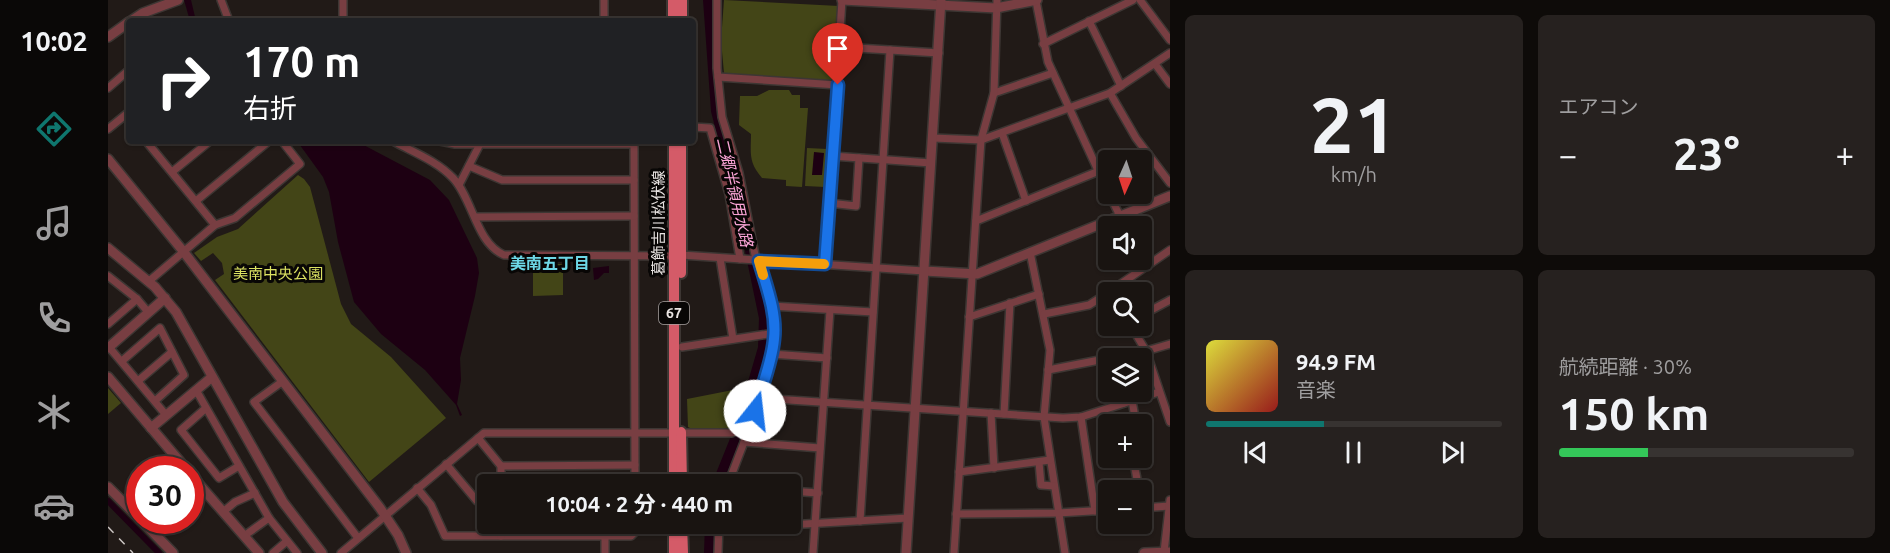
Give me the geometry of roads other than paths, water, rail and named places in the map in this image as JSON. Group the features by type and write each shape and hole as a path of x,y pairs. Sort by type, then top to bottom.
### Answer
{"main road":[{"path":"673,0 673,18"},
{"path":"682,0 682,18"},
{"name":"葛飾吉川松伏線","path":"674,144 682,347 675,474"},
{"name":"葛飾吉川松伏線","path":"681,144 678,433 681,474"},
{"path":"674,534 674,553"},
{"path":"682,534 682,553"}],"street":[{"path":"136,18 178,0"},
{"path":"221,0 228,18"},
{"path":"343,0 343,18"},
{"path":"604,0 604,18"},
{"path":"717,0 718,77 722,117 739,173 758,261 771,306 775,333 752,424 732,474"},
{"path":"825,264 842,0 996,4 1036,0 1043,44 1053,73 1098,169"},
{"path":"1043,44 1132,0"},
{"path":"1140,0 1170,40"},
{"path":"906,553 941,3"},
{"path":"954,553 981,140 994,93 996,4"},
{"path":"1089,21 1121,86"},
{"path":"108,37 126,25"},
{"path":"840,47 939,53"},
{"path":"860,521 890,50"},
{"path":"933,138 981,140 1002,133 1110,93 1170,54"},
{"path":"1155,64 1170,84"},
{"path":"108,88 126,73"},
{"path":"994,93 1053,73"},
{"path":"718,77 838,85"},
{"path":"1110,93 1129,128 1170,183"},
{"path":"108,129 126,117"},
{"path":"696,127 711,128 729,194 743,259"},
{"path":"1002,133 1026,201"},
{"path":"151,144 215,225"},
{"path":"172,172 206,144"},
{"path":"196,201 265,144"},
{"path":"148,282 215,225 235,218 300,164 284,144"},
{"path":"398,144 442,168 459,185 492,248 504,255 678,255 972,274 1098,225"},
{"path":"459,185 480,144"},
{"path":"634,144 635,474"},
{"path":"832,156 931,163"},
{"path":"829,203 856,206 860,158"},
{"path":"108,159 183,251 386,515 406,553"},
{"path":"470,166 502,180 634,180"},
{"path":"976,221 1098,171"},
{"path":"1114,204 1120,216 1170,196"},
{"path":"475,217 634,216"},
{"path":"108,248 148,282 176,312 283,502 322,553"},
{"path":"1125,282 1170,250"},
{"path":"1030,252 1050,350 1044,417 1065,553"},
{"path":"720,258 733,339"},
{"path":"110,280 136,299 148,312"},
{"path":"969,317 1039,294"},
{"path":"165,298 109,347 166,415"},
{"path":"108,324 136,299"},
{"path":"1044,314 1089,305 1098,300"},
{"path":"1152,310 1170,300"},
{"path":"1004,414 1010,303"},
{"path":"771,306 873,312"},
{"path":"813,553 830,310"},
{"path":"122,361 160,328 184,375 155,401"},
{"path":"682,347 775,333"},
{"path":"1152,349 1170,344"},
{"path":"138,381 172,352"},
{"path":"771,354 827,358"},
{"path":"1048,370 1098,360"},
{"path":"1152,370 1170,422"},
{"path":"108,377 175,456"},
{"path":"151,428 212,377"},
{"path":"283,381 254,402 358,538"},
{"path":"196,390 269,518 297,553"},
{"path":"1152,394 1159,392"},
{"path":"758,398 1044,417 1081,417 1128,402 1132,414"},
{"path":"206,408 181,430 219,478 239,466"},
{"path":"991,413 994,468"},
{"path":"1081,417 1095,511"},
{"path":"341,553 484,433 732,433"},
{"path":"478,438 501,466 501,474"},
{"path":"744,442 820,448"},
{"path":"959,472 1050,460"},
{"path":"1039,462 1041,485 1054,486"},
{"path":"446,464 477,501"},
{"path":"501,466 635,465"},
{"path":"108,487 126,505"},
{"path":"417,488 431,505 446,536 631,536 633,534"},
{"path":"204,491 259,553"},
{"path":"801,492 818,493"},
{"path":"223,512 235,502 255,493"},
{"path":"1144,553 1167,552 1169,506 1152,506"},
{"path":"957,514 1098,511"},
{"path":"244,536 269,518"},
{"path":"801,524 908,518"},
{"path":"155,534 173,553"},
{"path":"718,553 719,534"},
{"path":"605,536 605,553"},
{"path":"273,553 287,541"}],"waterway":[{"name":"二郷半領用水路","path":"708,0 716,111 741,207 764,318 763,348 740,427 721,474"},
{"path":"108,501 159,553"},
{"name":"二郷半領用水路","path":"709,553 710,534"}],"railway":[{"path":"108,527 133,553"}],"district":[{"name":"美南五丁目","path":"550,263"}],"park label":[{"name":"美南中央公園","path":"278,274"}]}
